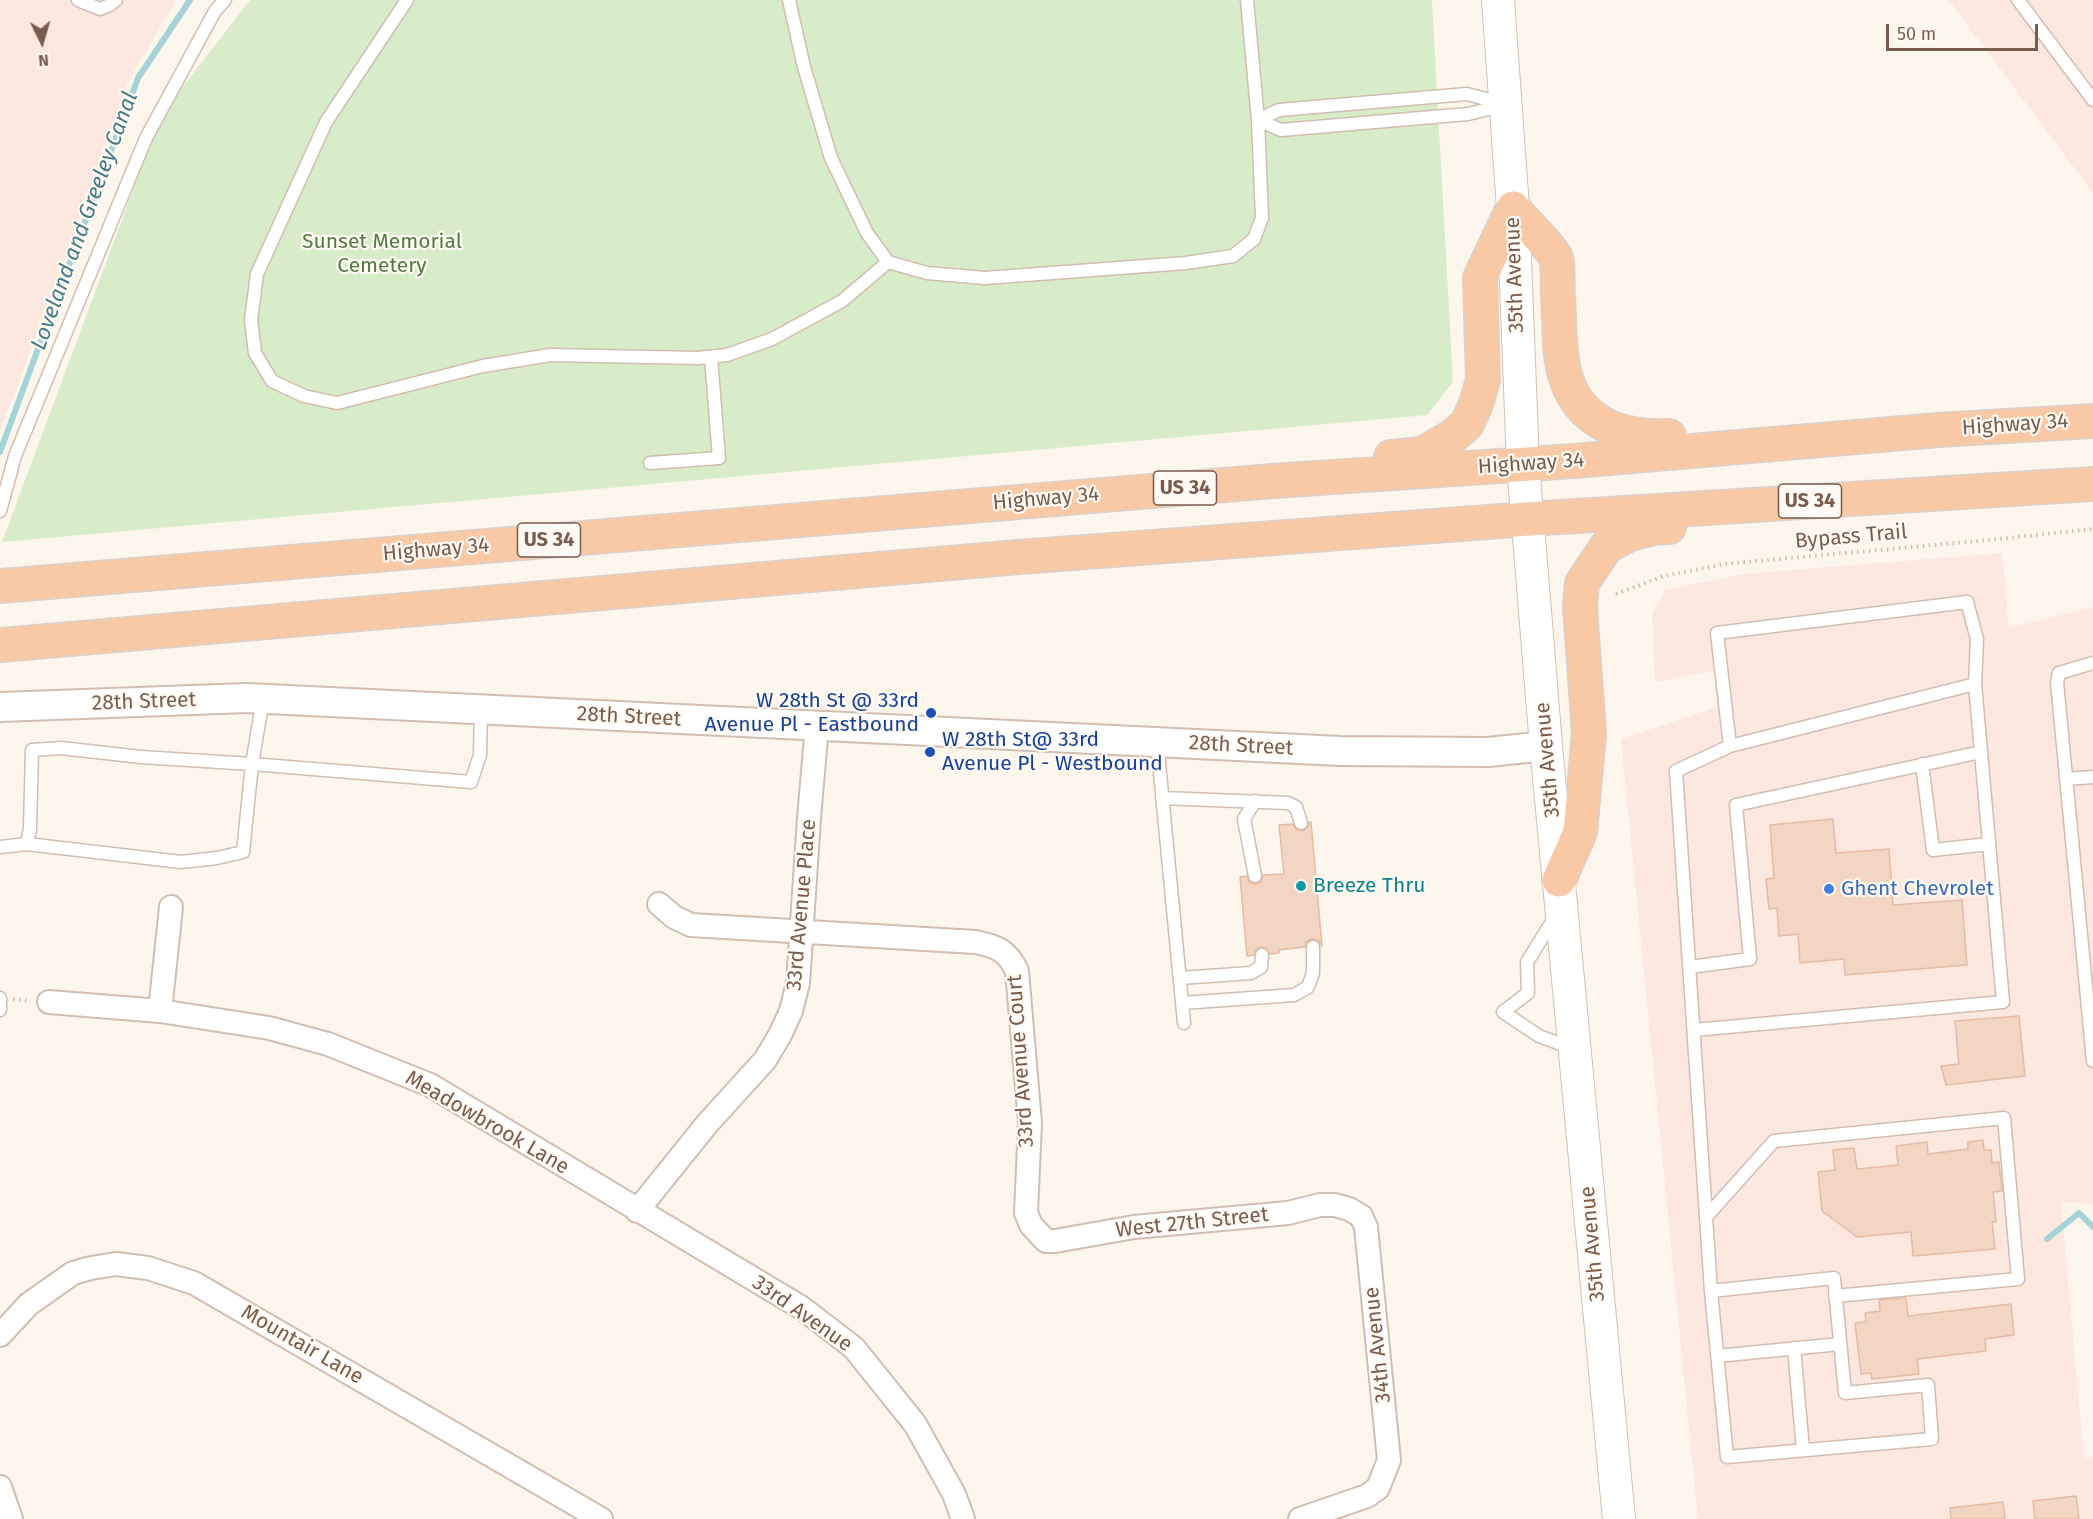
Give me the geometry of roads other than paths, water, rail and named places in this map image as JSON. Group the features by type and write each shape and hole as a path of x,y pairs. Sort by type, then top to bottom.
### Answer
{"highway":[{"path":"1273,481 1310,465 1422,454 1453,436 1467,423 1476,404 1483,380 1480,278 1513,208 1556,258 1561,350 1565,375 1576,399 1594,419 1609,428 1626,434 1652,437 1906,426 1938,430"},
{"name":"Highway 34","path":"0,586 1273,481 2093,420"},
{"name":"US 34","path":"0,645 1019,556 1528,519 2093,484"},
{"path":"1560,894 1580,832 1589,734 1580,607 1582,583 1607,546 1630,534 1653,528 2093,498"}],"main road":[{"name":"35th Avenue","path":"1498,0 1513,208 1523,464 1546,746 1619,1519"}],"street":[{"name":"28th Street","path":"0,707 263,699 1340,751 1488,753 1546,746"},
{"name":"33rd Avenue Place","path":"637,1211 707,1124 765,1060 791,1011 798,983 817,726"},
{"path":"659,904 674,916 691,925 802,932"},
{"path":"160,1011 171,907"},
{"name":"33rd Avenue Court","path":"802,932 975,942 992,945 1011,958 1017,971 1030,1123 1026,1212 1037,1234"},
{"name":"Meadowbrook Lane","path":"49,1002 160,1011 269,1028 328,1044 440,1091 637,1211"},
{"name":"West 27th Street","path":"1037,1234 1046,1240 1055,1241 1134,1227 1288,1213 1320,1205 1335,1205 1349,1209"},
{"name":"34th Avenue","path":"1300,1519 1367,1496 1378,1488 1389,1460 1366,1227 1361,1216 1349,1209"},
{"name":"33rd Avenue","path":"637,1211 802,1308 854,1348 915,1424 954,1494 963,1519"},
{"name":"Mountair Lane","path":"0,1335 29,1304 73,1273 116,1264 158,1271 195,1282 601,1519"},
{"path":"0,1487 11,1519"}],"lane":[{"path":"78,0 100,9 116,0"},
{"path":"0,512 15,456 146,138 215,11 225,0"},
{"path":"407,0 326,122 257,274 251,320 255,353 272,381 304,396 337,402 483,366 550,355 711,357 728,355 772,339 842,301 888,262"},
{"path":"789,0 804,67 831,158 867,233 888,262 927,273 985,278 1186,263 1233,256 1254,239 1262,218 1258,120 1247,0"},
{"path":"2018,0 2093,100"},
{"path":"1258,120 1279,110 1467,94 1506,105"},
{"path":"1258,120 1281,130 1468,114 1506,105"},
{"path":"650,463 719,458 711,357"},
{"path":"1694,1030 2003,1002 1975,684 1977,639 1967,602 1717,633 1730,746"},
{"path":"2093,663 2059,673 2057,682 2088,962 2093,1061"},
{"path":"1711,1291 1834,1278 1845,1393 1928,1385 1932,1439 1727,1457 1711,1291 1676,771 1730,746 1975,684"},
{"path":"0,847 27,844 181,862 243,852 252,764 263,699"},
{"path":"27,844 30,829 32,750 62,748 141,757 471,782 480,755 482,710"},
{"path":"1157,742 1184,1023"},
{"path":"1690,967 1750,960 1736,805 1981,752"},
{"path":"1922,764 1933,850 1989,844"},
{"path":"2066,779 2093,777"},
{"path":"1162,798 1288,802 1296,807 1301,823"},
{"path":"1255,801 1244,819 1255,876"},
{"path":"1560,894 1527,962 1528,993 1503,1012 1539,1035 1575,1050"},
{"path":"1182,1004 1294,995 1308,987 1313,973 1313,947"},
{"path":"1180,978 1251,973 1260,967 1262,955"},
{"path":"1706,1217 1774,1141 2004,1118 2018,1279 1835,1296"},
{"path":"1717,1356 1840,1344"},
{"path":"1794,1348 1803,1450"}],"waterway":[{"name":"Loveland and Greeley Canal","path":"0,452 138,78 190,0"},
{"path":"2047,1239 2079,1213 2093,1227"}],"place":[{"name":"W 28th St @ 33rd Avenue Pl - Eastbound","path":"931,713"},
{"name":"W 28th St@ 33rd Avenue Pl - Westbound","path":"930,752"},
{"name":"Breeze Thru","path":"1301,886"},
{"name":"Ghent Chevrolet","path":"1829,889"}],"park label":[{"name":"Sunset Memorial Cemetery","path":"382,254"}]}
